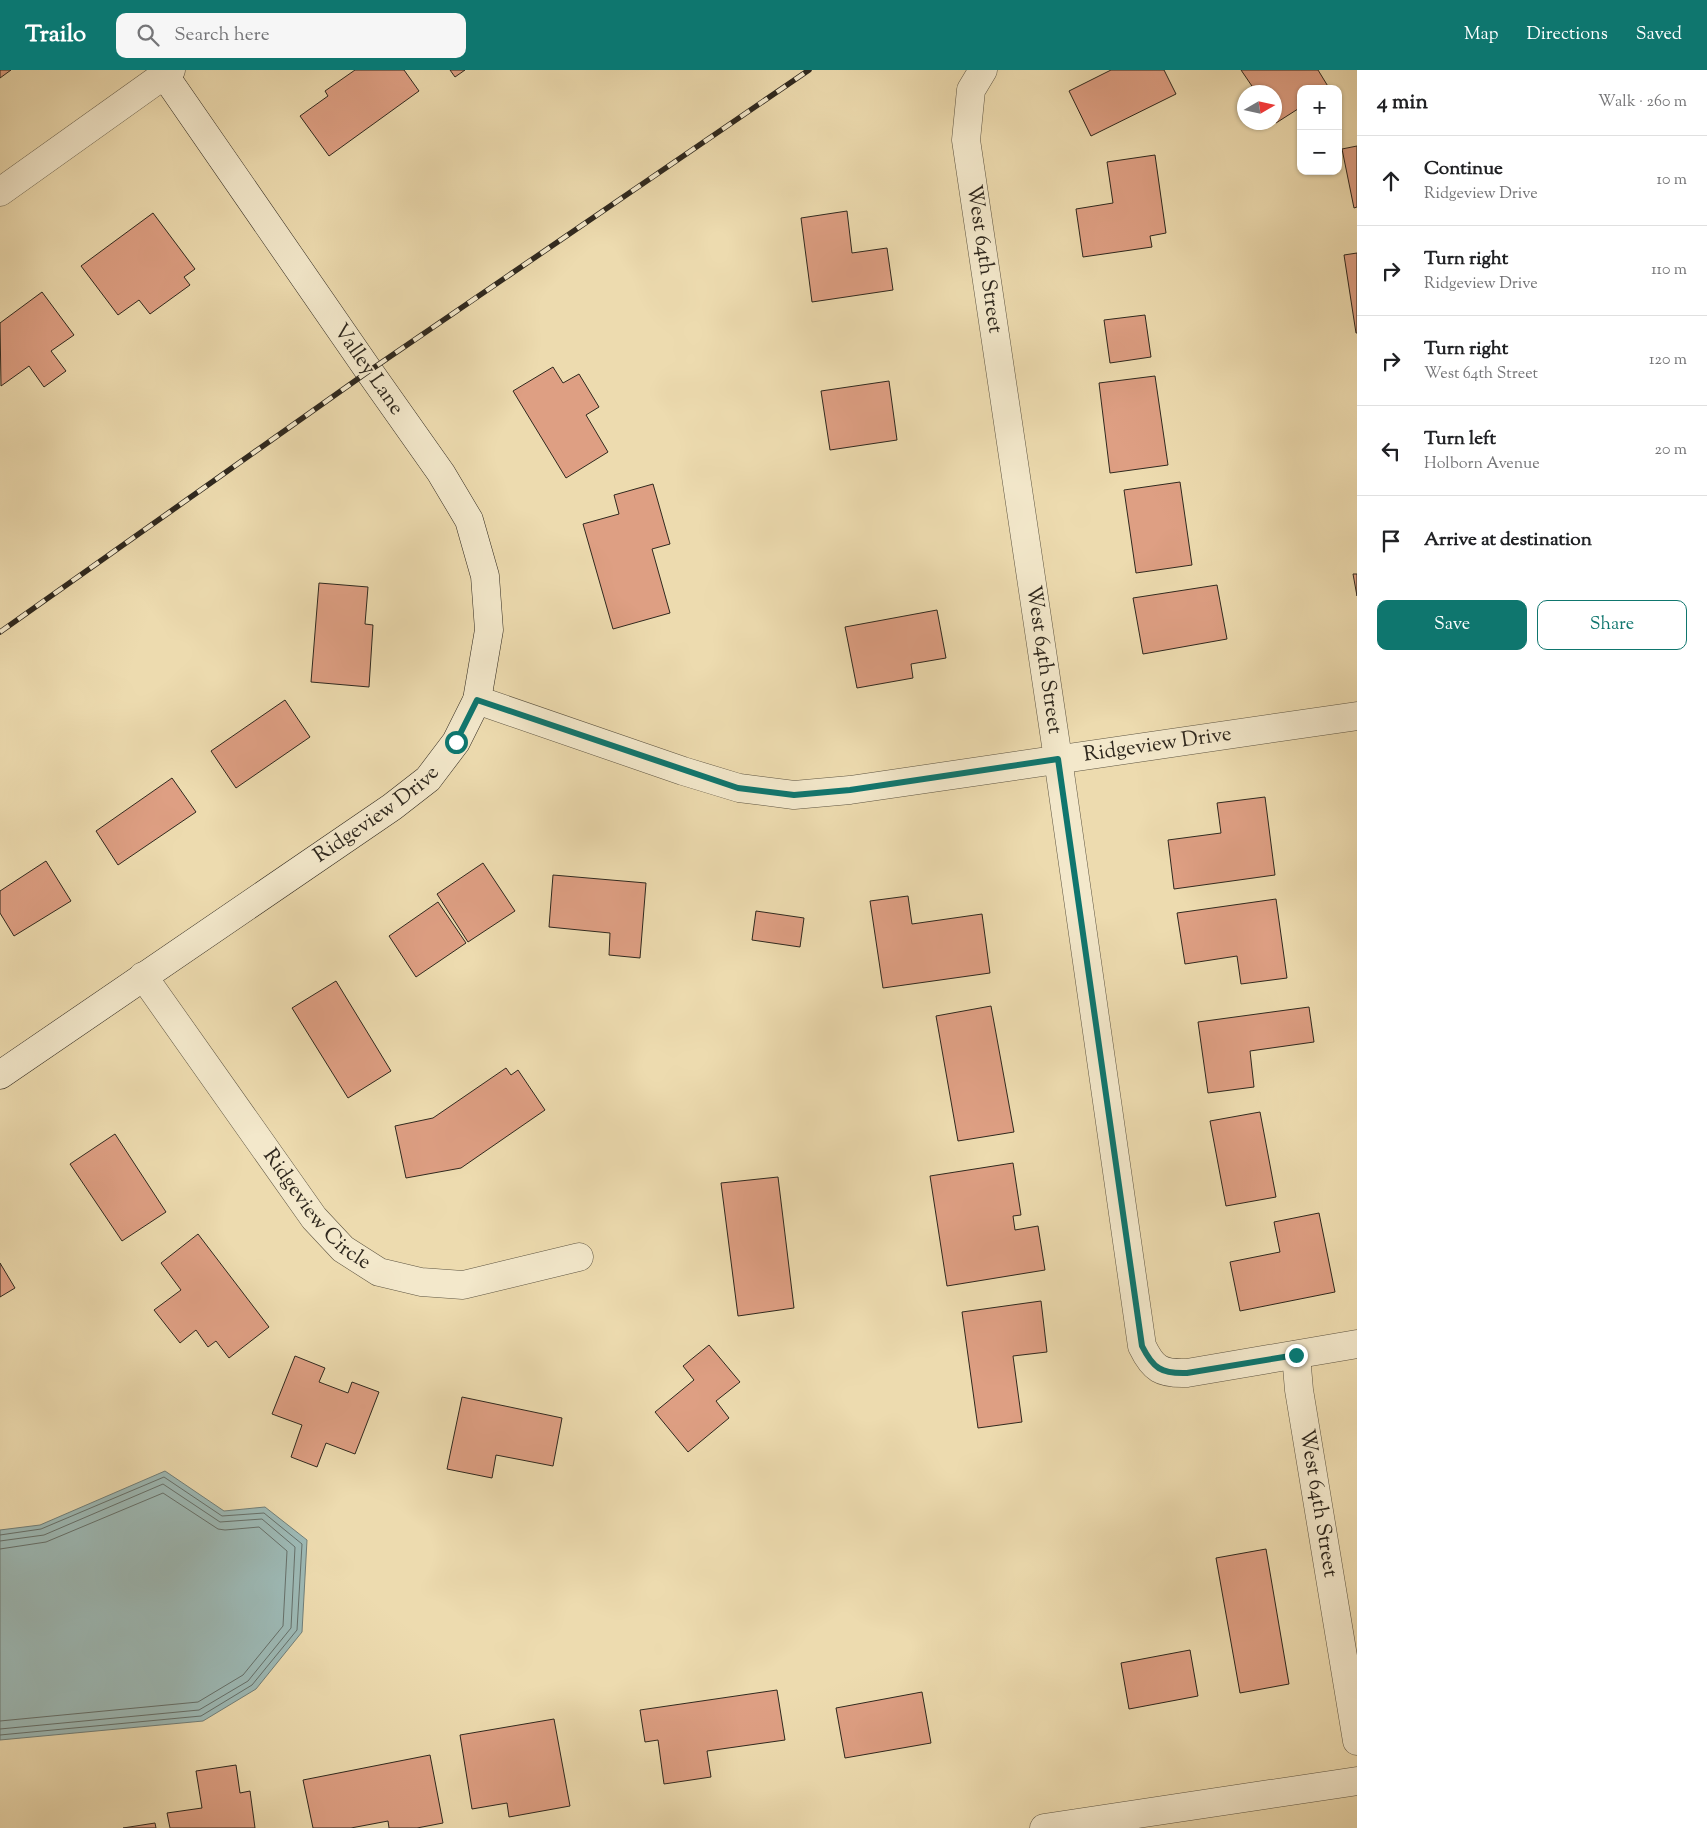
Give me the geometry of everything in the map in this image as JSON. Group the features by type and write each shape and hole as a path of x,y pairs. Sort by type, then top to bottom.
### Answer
{"street":[{"path":"0,192 165,72"},
{"name":"Valley Lane","path":"165,72 368,371 441,473 470,520 485,576 489,630 477,700"},
{"name":"West 64th Street","path":"977,80 966,140 1058,759 1142,1346 1149,1360 1161,1371 1174,1374 1296,1355 1299,1390 1357,1741"},
{"name":"Ridgeview Drive","path":"0,1075 392,807 428,779 456,742 477,700 738,788 794,795 850,790 1357,716"},
{"name":"Ridgeview Circle","path":"143,976 314,1218 343,1249 379,1272 421,1282 463,1285 579,1257"},
{"path":"1296,1355 1357,1344"},
{"path":"1044,1828 1357,1781"}],"water":[{"path":"165,1471 224,1511 265,1507 307,1540 302,1632 256,1689 203,1721 0,1740 0,1530 40,1525"}],"building":[{"path":"0,70 11,70 0,78"},
{"path":"355,70 404,70 419,91 329,156 300,116 328,96 325,91"},
{"path":"450,70 465,70 455,77"},
{"path":"1111,70 1164,70 1176,94 1091,136 1069,91"},
{"path":"1241,70 1318,70 1327,85 1297,85 1297,110 1282,119 1282,85 1251,85"},
{"path":"1357,146 1357,207 1354,208 1342,149"},
{"path":"1155,155 1166,233 1150,236 1152,247 1083,257 1076,209 1113,203 1107,162"},
{"path":"847,211 852,253 887,248 893,290 812,302 801,218"},
{"path":"153,213 195,269 184,277 190,285 150,314 139,300 118,315 81,266"},
{"path":"1357,253 1357,333 1356,333 1344,255"},
{"path":"42,292 74,335 51,351 66,371 44,387 29,366 1,386 0,323"},
{"path":"1145,315 1151,357 1110,363 1104,320"},
{"path":"553,367 563,383 579,374 599,407 586,415 608,452 566,478 513,391"},
{"path":"1155,376 1168,465 1110,473 1099,383"},
{"path":"889,381 897,440 830,450 821,391"},
{"path":"1180,482 1192,565 1136,573 1124,490"},
{"path":"653,484 670,544 652,549 670,613 613,629 583,524 619,514 614,495"},
{"path":"1353,574 1357,574 1357,596"},
{"path":"319,583 368,587 365,624 373,625 369,687 311,682"},
{"path":"1217,585 1227,639 1143,654 1133,598"},
{"path":"937,610 946,658 911,664 913,678 857,688 845,627"},
{"path":"285,700 310,737 236,788 211,751"},
{"path":"172,778 196,812 118,865 96,831"},
{"path":"1265,797 1275,875 1174,889 1168,840 1221,833 1217,803"},
{"path":"46,861 71,901 14,936 0,913 0,891"},
{"path":"483,863 515,911 468,942 437,894"},
{"path":"553,875 646,883 640,958 609,955 610,933 549,927"},
{"path":"908,896 912,924 982,914 990,973 883,988 870,901"},
{"path":"1276,899 1287,978 1241,984 1237,956 1185,964 1177,913"},
{"path":"438,902 466,943 416,977 389,936"},
{"path":"756,911 804,918 800,947 752,940"},
{"path":"336,981 391,1071 348,1098 292,1008"},
{"path":"991,1006 1014,1132 958,1141 936,1016"},
{"path":"1309,1007 1314,1042 1250,1051 1254,1087 1208,1093 1198,1022"},
{"path":"506,1068 511,1075 518,1070 545,1110 461,1168 406,1178 395,1126 433,1118"},
{"path":"1260,1112 1276,1197 1226,1206 1210,1121"},
{"path":"115,1134 166,1212 122,1241 70,1164"},
{"path":"1013,1163 1021,1215 1013,1216 1015,1230 1038,1226 1045,1270 947,1286 930,1176"},
{"path":"778,1177 794,1308 738,1316 721,1183"},
{"path":"1319,1213 1335,1292 1240,1311 1230,1262 1280,1252 1274,1222"},
{"path":"198,1234 269,1327 229,1358 216,1341 208,1347 196,1330 180,1343 154,1310 181,1290 161,1263"},
{"path":"0,1263 15,1288 0,1297"},
{"path":"1041,1301 1047,1352 1013,1356 1022,1422 978,1428 962,1312"},
{"path":"709,1345 740,1382 716,1401 729,1418 688,1452 655,1412 694,1380 683,1366"},
{"path":"295,1356 325,1368 319,1382 348,1393 352,1382 379,1392 355,1454 326,1443 317,1467 291,1457 302,1425 272,1414"},
{"path":"462,1397 562,1418 553,1466 496,1455 492,1478 447,1469"},
{"path":"1266,1549 1289,1684 1240,1693 1216,1558"},
{"path":"1190,1650 1198,1696 1129,1709 1121,1663"},
{"path":"777,1690 785,1740 707,1751 711,1777 664,1784 658,1740 645,1742 640,1710"},
{"path":"922,1692 931,1743 845,1758 836,1708"},
{"path":"554,1719 570,1806 509,1817 507,1803 472,1809 460,1735"},
{"path":"430,1755 443,1823 417,1828 389,1828 388,1821 351,1828 313,1828 303,1780"},
{"path":"236,1765 240,1793 250,1791 255,1828 170,1828 167,1813 202,1808 196,1771"},
{"path":"155,1823 156,1828 123,1828"}],"railway":[{"path":"0,632 369,371 809,70"}],"route":[{"path":"456,742 477,700 738,788 794,795 850,790 1058,759 1142,1346 1149,1360 1161,1371 1174,1374 1296,1355"}]}
